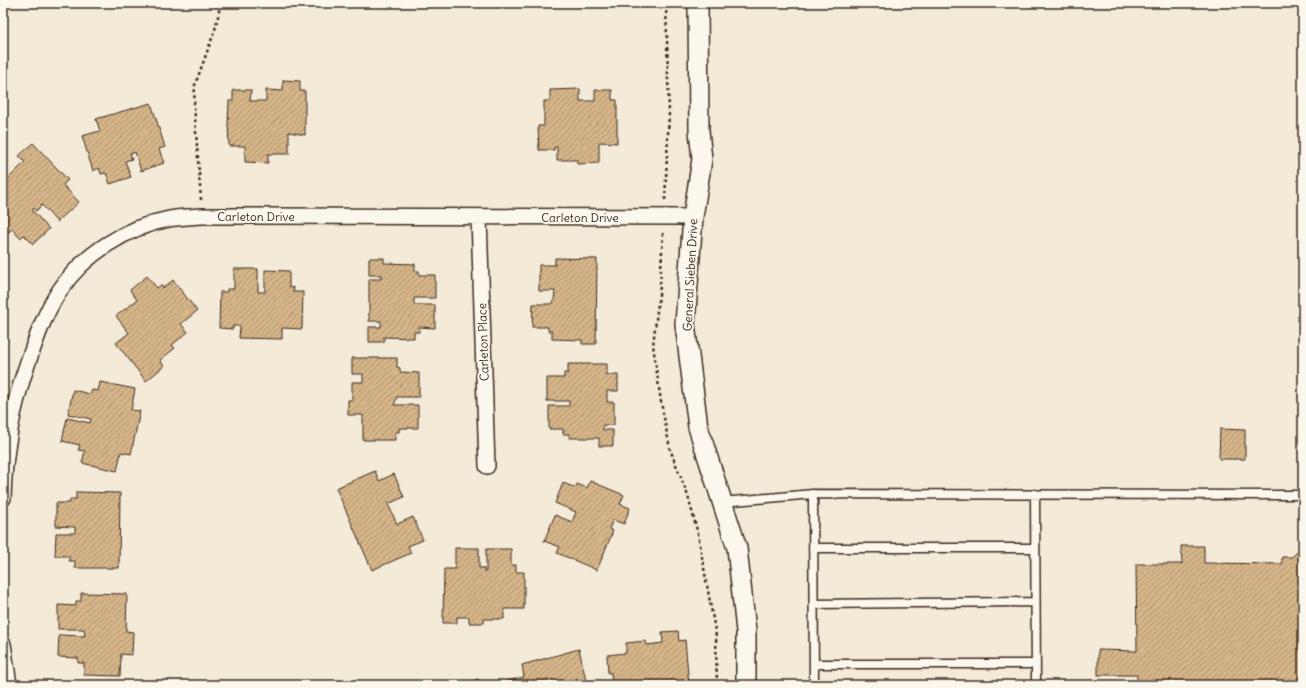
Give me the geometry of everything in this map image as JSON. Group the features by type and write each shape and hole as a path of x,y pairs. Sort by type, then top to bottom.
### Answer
{"street":[{"name":"General Sieben Drive","path":"698,3 699,131 702,159 693,217 685,324 698,427 737,548 746,631 746,685"},
{"name":"Carleton Drive","path":"3,498 6,459 11,427 24,373 43,320 60,290 70,276 104,246 141,227 168,219 202,216 693,217"},
{"name":"Carleton Place","path":"479,217 487,466"},
{"path":"3,644 10,685"}],"lane":[{"path":"813,494 814,685"},
{"path":"722,502 813,494 1303,495"},
{"path":"1035,494 1036,685"},
{"path":"813,548 1035,548"},
{"path":"814,604 1035,602"},
{"path":"814,664 1036,664"}],"path":[{"path":"202,216 194,105 195,85 215,30 219,12 219,3"}],"building":[{"path":"283,80 300,81 300,91 305,91 305,135 289,132 289,154 268,154 268,163 245,162 245,146 229,146 229,101 233,101 233,90 251,90 250,101 266,101 266,90 283,91"},
{"path":"580,89 580,101 595,101 595,90 612,90 612,100 617,100 617,143 599,142 599,163 577,164 577,160 557,160 557,147 554,147 554,150 539,150 538,126 544,126 544,101 550,101 550,90"},
{"path":"151,103 165,147 159,149 164,163 141,171 135,152 130,154 132,159 125,161 131,177 110,184 106,173 101,174 99,168 93,171 82,136 100,131 96,119"},
{"path":"33,143 68,180 63,185 79,202 57,222 42,205 36,211 34,208 32,210 49,229 33,244 24,235 20,238 12,229 3,237 3,184 25,162 19,156"},
{"path":"369,258 384,258 384,263 415,264 415,271 419,271 419,275 435,275 435,298 414,298 414,305 435,305 435,328 419,327 419,332 414,332 414,338 384,337 384,342 369,342 369,327 381,327 381,321 369,321 369,279 381,279 381,275 369,275"},
{"path":"555,258 597,259 596,344 582,344 582,340 552,339 552,331 548,331 548,327 532,327 533,304 552,304 554,301 555,291 539,291 539,265 555,265"},
{"path":"234,269 258,269 258,292 265,292 265,270 289,271 289,287 294,288 293,292 303,292 302,329 282,328 282,339 239,338 240,326 233,326 233,329 219,328 220,292 227,292 227,289 234,289"},
{"path":"147,276 157,288 161,285 163,288 173,280 197,311 181,324 188,332 172,345 175,348 160,360 164,366 146,381 116,343 129,333 116,316 137,300 130,290"},
{"path":"352,358 397,358 397,367 400,368 400,372 419,373 419,397 397,397 394,405 418,405 418,428 399,428 399,432 395,432 395,440 363,440 363,415 348,415 348,400 352,400 352,382 363,382 363,374 352,374"},
{"path":"568,364 607,364 607,375 618,375 618,391 607,391 607,402 614,402 614,425 603,425 603,430 613,430 613,446 599,446 599,438 569,438 569,434 563,434 563,429 549,429 549,406 569,406 569,401 547,401 547,378 564,378 564,373 568,373"},
{"path":"100,382 135,389 131,410 140,411 131,454 121,452 117,471 82,463 85,451 78,450 80,445 62,441 67,418 90,423 91,419 68,414 73,390 90,394 92,390 98,391"},
{"path":"1220,429 1245,430 1245,459 1219,459"},
{"path":"375,471 379,481 394,474 404,497 388,504 397,524 413,517 423,540 408,546 411,553 372,570 336,488"},
{"path":"590,481 624,495 620,504 630,508 624,524 613,520 609,529 613,531 597,570 557,553 560,547 544,541 555,515 572,522 576,512 555,503 563,483 576,488 577,484 587,488"},
{"path":"76,492 120,493 119,568 75,568 75,561 69,561 69,556 55,556 56,533 75,533 75,527 56,526 56,503 70,503 70,499 76,499"},
{"path":"1181,546 1204,546 1204,563 1282,564 1282,557 1292,557 1303,546 1303,685 1137,685 1137,675 1098,675 1098,650 1137,651 1136,564 1182,564"},
{"path":"455,548 479,548 479,568 484,568 484,572 486,572 486,549 511,549 511,565 516,565 516,572 524,572 524,609 504,609 504,619 484,619 484,623 469,623 469,617 457,617 457,623 443,623 444,569 455,569"},
{"path":"81,593 127,594 126,631 133,632 132,655 121,654 120,676 84,675 84,663 78,663 78,658 58,657 59,635 85,636 84,629 58,629 58,605 76,606 76,601 81,601"},
{"path":"678,631 679,641 685,640 689,685 659,685 659,683 652,683 652,685 612,685 611,673 608,673 607,655 626,653 626,643 646,641 647,645 663,643 662,632"},
{"path":"579,649 587,685 505,685 504,682 524,677 522,665"},
{"path":"478,679 480,685 463,685"}]}
